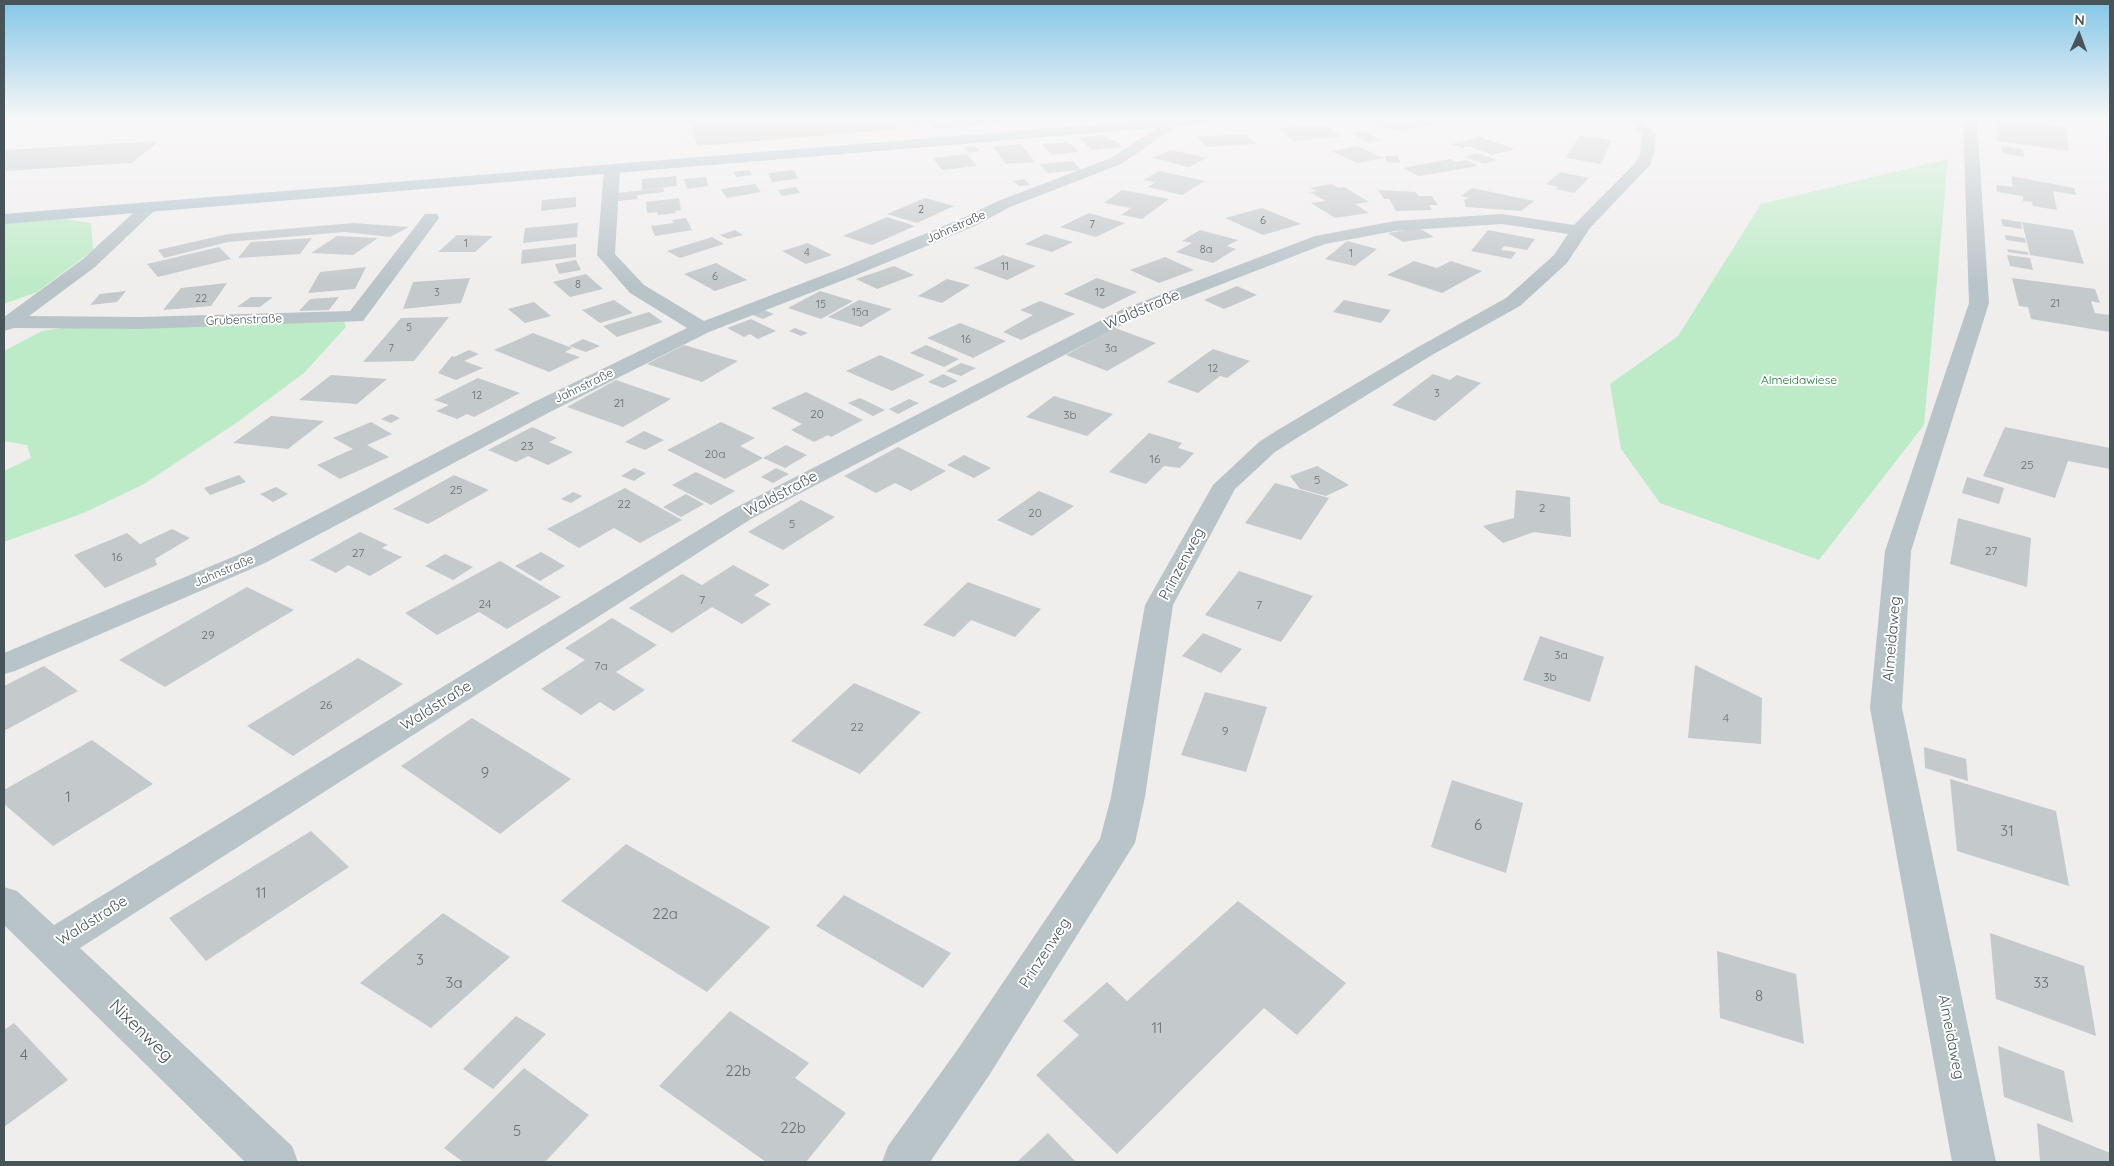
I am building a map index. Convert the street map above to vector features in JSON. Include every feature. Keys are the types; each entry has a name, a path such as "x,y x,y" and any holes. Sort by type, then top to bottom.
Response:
{"main road":[{"path":"4,219 546,174"}],"street":[{"path":"612,174 606,255 637,289 702,328"},
{"name":"Jahnstraße","path":"4,664 256,557 542,407 702,328 848,272 969,222 1004,204 1081,174"},
{"name":"Prinzenweg","path":"904,1162 973,1063 1117,843 1128,797 1160,605 1225,485 1266,447 1425,351 1513,302 1561,259 1578,231 1633,174"},
{"name":"Almeidaweg","path":"1973,174 1979,303 1898,551 1886,708 1974,1162"},
{"path":"6,324 89,263 149,207"},
{"name":"Grubenstraße","path":"6,324 140,323 356,316 431,218"},
{"name":"Waldstraße","path":"52,946 742,514 1130,313 1321,240 1395,226 1502,219 1578,231"},
{"name":"Nixenweg","path":"4,902 276,1162"}],"green space":[{"name":"Almeidawiese","path":"1884,174 1947,174 1924,425 1819,560 1660,503 1621,449 1610,384 1678,336 1761,204"},
{"path":"65,219 91,223 93,250 37,292 4,304 4,223"},
{"path":"344,321 346,327 304,373 242,419 144,484 86,512 4,542 4,471 31,458 27,445 4,441 4,351 42,331 68,327"}],"building":[{"path":"735,174 752,175 736,177"},
{"path":"769,174 796,174 798,179 772,182"},
{"path":"1153,174 1175,174 1205,181 1182,195 1148,187 1156,182 1143,180"},
{"path":"1557,174 1572,174 1589,178 1574,193 1556,189 1559,187 1546,184"},
{"path":"676,176 677,186 642,190 642,179"},
{"path":"2011,176 2074,188 2076,195 2053,191 2057,210 2033,206 2032,202 2023,201 2023,196 1997,192 1996,185 2013,187"},
{"path":"706,177 708,186 687,189 684,179"},
{"path":"1024,179 1030,185 1019,186 1013,181"},
{"path":"755,184 761,192 727,198 721,189"},
{"path":"1332,184 1339,188 1344,187 1369,202 1355,204 1369,213 1335,218 1311,203 1325,201 1310,192 1317,191 1310,188"},
{"path":"796,187 800,193 782,196 778,190"},
{"path":"663,188 664,192 637,195 638,199 618,201 618,193"},
{"path":"1472,188 1534,201 1521,211 1466,207 1464,200 1469,198 1461,196"},
{"path":"1122,190 1169,199 1142,219 1121,215 1131,208 1104,203"},
{"path":"1378,190 1415,192 1419,196 1432,196 1438,205 1429,205 1432,210 1396,211 1389,199 1384,199"},
{"path":"576,197 576,207 541,211 542,200"},
{"path":"679,198 681,210 675,211 676,213 658,215 657,212 647,213 646,202"},
{"path":"925,198 954,206 917,223 887,214"},
{"path":"1262,208 1301,224 1263,235 1225,218"},
{"path":"1089,213 1125,223 1096,237 1060,227"},
{"path":"887,217 915,226 872,245 843,236"},
{"path":"686,218 692,230 655,236 651,226 674,223 672,220"},
{"path":"2001,219 2021,222 2022,229 2003,226"},
{"path":"2022,222 2073,230 2084,264 2030,255"},
{"path":"353,223 409,227 390,237 345,232 228,242 164,258 158,250 228,234"},
{"path":"578,223 577,237 523,243 525,228"},
{"path":"1419,228 1434,237 1403,242 1388,233"},
{"path":"735,230 743,235 728,239 720,235"},
{"path":"1200,230 1238,240 1227,246 1236,249 1213,263 1176,252 1192,243 1182,241"},
{"path":"1488,230 1535,239 1527,250 1504,246 1501,250 1516,252 1511,259 1471,251"},
{"path":"1045,234 1073,242 1052,252 1025,244"},
{"path":"457,235 493,236 475,252 438,252"},
{"path":"2005,235 2025,238 2026,243 2006,240"},
{"path":"337,236 378,238 353,255 311,253"},
{"path":"712,237 724,244 680,258 667,251"},
{"path":"312,238 300,254 238,258 251,242"},
{"path":"1347,241 1377,249 1355,266 1325,259"},
{"path":"808,243 832,255 806,264 782,251"},
{"path":"576,244 576,257 521,264 522,250"},
{"path":"219,247 231,259 158,277 147,264"},
{"path":"2007,249 2028,252 2028,255 2008,252"},
{"path":"1003,255 1036,266 1007,280 974,268"},
{"path":"2007,255 2030,258 2033,270 2010,266"},
{"path":"1165,257 1194,270 1159,283 1130,270"},
{"path":"576,260 581,270 559,274 555,264"},
{"path":"1414,261 1437,268 1451,261 1482,271 1442,293 1387,275"},
{"path":"716,263 747,280 715,291 684,274"},
{"path":"894,266 914,275 877,289 856,279"},
{"path":"366,267 355,289 308,293 320,272"},
{"path":"586,274 603,289 570,297 553,282"},
{"path":"470,278 461,303 403,309 413,282"},
{"path":"1097,278 1137,292 1103,309 1064,294"},
{"path":"2012,278 2095,289 2100,303 2091,301 2095,313 2110,315 2110,332 2031,319 2028,307 2019,306"},
{"path":"947,279 970,285 942,303 918,296"},
{"path":"227,283 211,306 163,310 181,288"},
{"path":"1237,286 1257,295 1224,309 1204,300"},
{"path":"126,291 117,302 90,305 100,294"},
{"path":"820,291 853,301 821,319 788,308"},
{"path":"251,297 273,297 260,307 237,307"},
{"path":"339,297 329,310 299,311 310,299"},
{"path":"614,300 633,313 600,323 582,310"},
{"path":"859,300 892,309 861,327 828,317"},
{"path":"1344,300 1391,310 1381,323 1333,312"},
{"path":"1040,301 1075,314 1021,340 1003,332 1033,315 1020,310"},
{"path":"534,302 551,316 525,323 508,309"},
{"path":"759,308 774,314 763,319 748,313"},
{"path":"649,312 663,322 617,337 603,326"},
{"path":"449,317 414,361 363,362 401,318"},
{"path":"751,319 776,331 758,339 750,334 744,337 727,328"},
{"path":"960,323 1006,341 973,358 927,338"},
{"path":"795,328 808,333 801,336 789,331"},
{"path":"1115,328 1156,343 1107,371 1066,355"},
{"path":"533,333 572,348 565,352 580,357 549,372 494,350"},
{"path":"583,339 600,346 586,352 569,346"},
{"path":"684,345 738,361 702,382 647,364"},
{"path":"926,345 959,359 944,367 910,353"},
{"path":"1213,349 1250,361 1227,378 1220,376 1198,393 1167,382"},
{"path":"469,350 479,354 464,361 483,368 456,380 438,373 452,356 454,357"},
{"path":"880,355 925,375 892,391 846,371"},
{"path":"961,363 976,368 961,376 946,371"},
{"path":"943,374 958,381 943,388 928,382"},
{"path":"1433,374 1450,380 1457,375 1481,383 1435,421 1392,405"},
{"path":"331,375 387,379 357,404 299,400"},
{"path":"478,378 520,393 474,417 467,414 457,419 436,411 449,405 434,400"},
{"path":"616,380 671,399 623,427 567,407"},
{"path":"806,392 863,420 831,437 828,435 814,442 791,430 802,424 771,408"},
{"path":"1054,396 1113,414 1087,436 1026,417"},
{"path":"860,398 885,410 873,416 848,403"},
{"path":"909,399 919,403 898,414 889,409"},
{"path":"391,414 400,418 391,423 381,419"},
{"path":"271,416 324,421 288,449 233,443"},
{"path":"371,422 392,434 367,445 389,457 340,479 317,465 353,449 333,438"},
{"path":"721,422 755,438 740,446 763,458 725,479 667,450"},
{"path":"532,427 557,438 549,442 573,452 548,465 528,456 516,462 488,450"},
{"path":"2005,427 2110,448 2110,469 2068,461 2055,498 1983,476"},
{"path":"644,431 664,440 645,450 625,442"},
{"path":"1149,433 1182,443 1178,448 1194,453 1180,468 1164,466 1146,484 1109,472"},
{"path":"786,445 807,455 785,468 763,458"},
{"path":"898,447 946,471 911,491 895,483 876,493 844,476"},
{"path":"964,455 991,468 974,478 947,465"},
{"path":"1317,466 1349,485 1326,496 1300,489 1290,476"},
{"path":"634,468 646,473 634,481 621,476"},
{"path":"776,468 789,474 773,483 761,477"},
{"path":"696,472 735,491 711,505 672,485"},
{"path":"239,475 246,482 210,495 204,488"},
{"path":"454,475 489,490 428,524 393,509"},
{"path":"1967,477 2004,488 1999,504 1962,493"},
{"path":"1275,483 1329,498 1301,540 1245,523"},
{"path":"276,487 288,494 273,502 260,494"},
{"path":"625,488 682,520 640,543 614,528 579,548 547,529"},
{"path":"1516,490 1570,497 1571,537 1534,532 1503,543 1483,526 1514,518"},
{"path":"1039,491 1074,506 1032,536 997,520"},
{"path":"573,492 582,496 571,503 561,499"},
{"path":"686,494 704,504 681,517 663,507"},
{"path":"801,500 835,517 783,550 748,532"},
{"path":"1958,518 2031,538 2027,587 1950,564"},
{"path":"172,529 190,538 155,559 157,565 105,588 74,555 127,533 140,544"},
{"path":"360,532 388,545 382,548 402,557 370,576 348,565 336,573 310,560"},
{"path":"541,552 565,566 540,581 515,566"},
{"path":"445,554 473,567 453,580 425,566"},
{"path":"500,561 561,597 507,629 479,612 437,635 405,613"},
{"path":"733,565 770,585 754,595 771,604 742,624 712,607 672,633 629,608 682,574 702,585"},
{"path":"1239,571 1313,596 1281,642 1205,615"},
{"path":"968,582 1041,609 1015,637 971,620 954,637 923,625"},
{"path":"247,587 294,610 165,687 119,660"},
{"path":"612,618 657,645 616,672 645,690 614,711 600,702 581,715 541,689 585,660 565,648"},
{"path":"1203,633 1242,649 1221,673 1182,656"},
{"path":"1540,636 1604,657 1590,702 1523,680"},
{"path":"358,658 403,684 293,756 247,726"},
{"path":"1695,665 1762,698 1761,744 1688,738"},
{"path":"44,666 78,691 4,731 4,686"},
{"path":"854,683 921,712 860,774 791,741"},
{"path":"1205,692 1267,707 1246,772 1181,755"},
{"path":"472,718 571,779 500,834 401,766"},
{"path":"92,740 153,784 53,846 4,804 4,790"},
{"path":"1924,747 1966,759 1968,781 1925,768"},
{"path":"1950,779 2056,811 2069,886 1957,851"},
{"path":"1452,780 1523,803 1506,873 1431,847"},
{"path":"311,831 349,867 206,961 169,918"},
{"path":"626,844 770,927 707,992 561,901"},
{"path":"844,895 951,953 923,988 816,926"},
{"path":"1238,901 1346,983 1297,1035 1264,1008 1117,1154 1036,1075 1079,1035 1063,1021 1107,982 1127,1001"},
{"path":"443,913 510,957 431,1028 360,983"},
{"path":"1990,933 2084,966 2096,1036 1996,999"},
{"path":"1717,951 1796,974 1804,1044 1720,1018"},
{"path":"730,1011 809,1063 795,1078 846,1113 806,1162 766,1162 659,1086"},
{"path":"516,1016 546,1034 493,1089 463,1069"},
{"path":"14,1023 68,1080 4,1127 4,1030"},
{"path":"1998,1046 2064,1071 2073,1123 2004,1097"},
{"path":"524,1068 589,1115 545,1162 463,1162 444,1148"},
{"path":"2037,1123 2110,1153 2110,1162 2040,1162"},
{"path":"1048,1133 1076,1162 1017,1162"}]}
